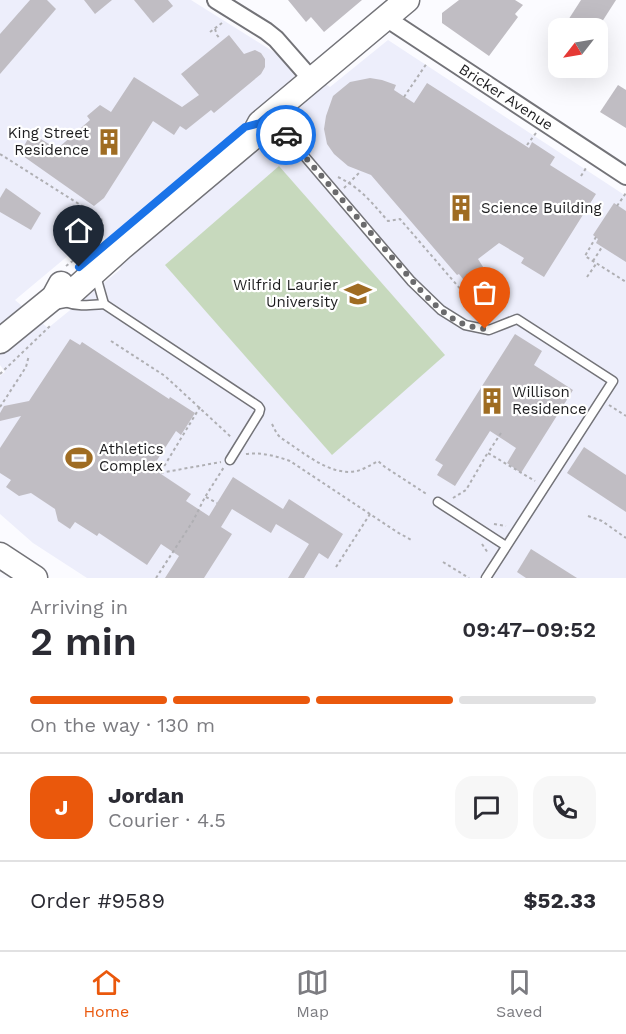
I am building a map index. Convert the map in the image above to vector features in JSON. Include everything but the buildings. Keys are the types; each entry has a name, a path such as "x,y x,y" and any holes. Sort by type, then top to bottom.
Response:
{"main road":[{"path":"54,297 70,294 252,138 265,119 407,0"},
{"path":"0,341 54,297 62,281 120,231 245,127 265,119"}],"street":[{"path":"216,0 276,39 312,80"},
{"name":"Bricker Avenue","path":"386,18 626,176"}],"lane":[{"path":"265,119 338,195 411,281 441,310 465,326 489,330 517,319 613,381 486,578"},
{"path":"95,272 104,304"},
{"path":"54,297 72,305 104,304 258,406 259,413 230,460"},
{"path":"441,503 506,546"}],"path":[{"path":"210,32 225,20"},
{"path":"215,28 220,39"},
{"path":"404,97 436,51"},
{"path":"297,120 311,149"},
{"path":"527,145 536,133"},
{"path":"0,154 101,218 104,226"},
{"path":"581,176 587,166"},
{"path":"338,195 362,171"},
{"path":"331,174 360,189 388,221 400,219 462,291 470,291 484,306 507,323"},
{"path":"617,206 626,193"},
{"path":"596,237 585,256 626,282"},
{"path":"587,277 602,247"},
{"path":"111,341 165,376 239,445"},
{"path":"0,406 26,367 29,355"},
{"path":"602,400 626,416"},
{"path":"200,407 160,473 230,460 249,453 277,456 290,461 413,541"},
{"path":"272,424 281,438 334,470 349,472 378,461 441,503 466,490 501,433"},
{"path":"488,453 544,488"},
{"path":"156,578 230,460"},
{"path":"206,497 217,502"},
{"path":"336,567 370,514"},
{"path":"588,516 602,521 626,538"},
{"path":"442,562 469,578"}],"shaded area":[{"name":"Wilfrid Laurier University","path":"0,0 191,0 330,87 388,40 626,196 626,578 87,578 33,543 0,514 0,376 5,372 0,365","holes":["100,229 121,269 48,328 15,300"]}],"green space":[{"path":"279,166 445,355 332,455 165,265"}],"way so far":[{"path":"286,135 422,292 441,310 465,326 485,329"}],"place":[{"name":"King Street Residence","path":"109,142"},
{"name":"Science Building","path":"461,208"},
{"name":"Wilfrid Laurier University","path":"358,294"},
{"name":"Willison Residence","path":"492,401"},
{"name":"Athletics Complex","path":"79,458"}],"route":[{"path":"79,267 245,127 260,123 269,115 286,135"}]}
